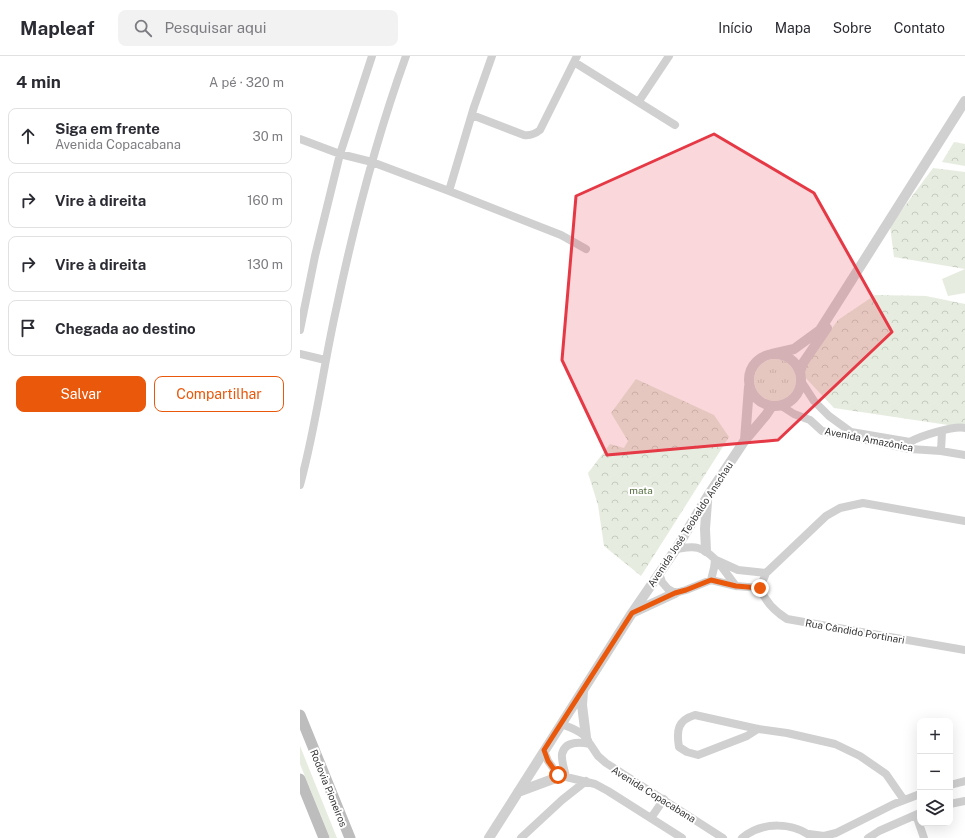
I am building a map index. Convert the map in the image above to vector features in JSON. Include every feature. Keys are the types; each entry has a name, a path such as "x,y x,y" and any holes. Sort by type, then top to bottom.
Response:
{"main road":[{"name":"Rodovia Pioneiros","path":"300,716 350,838"},
{"path":"300,778 324,838"}],"street":[{"path":"300,330 315,256 340,154 372,56"},
{"path":"300,485 315,421 325,360 347,259 372,162 406,56"},
{"path":"449,191 492,56"},
{"path":"639,101 669,56"},
{"path":"472,115 524,135 531,135 538,132 576,59 675,125"},
{"path":"965,101 820,330 794,349 763,356 751,369 749,385 757,399 764,403 776,406 788,403 794,397 799,390 803,363 815,347 937,151 965,111"},
{"path":"300,139 340,154 372,162 449,191 561,235 586,250"},
{"path":"300,354 325,360"},
{"path":"772,354 781,354 789,358 796,364 800,376"},
{"name":"Avenida Amazônica","path":"800,376 814,401 829,416 850,432 941,451 965,454"},
{"name":"Avenida José Teobaldo Anschau","path":"489,838 583,689 632,613 676,549 709,494 745,440 749,385"},
{"path":"745,440 776,406"},
{"name":"Avenida Amazônica","path":"776,406 810,420 822,431 910,445"},
{"name":"Avenida Amazônica","path":"910,445 916,438 952,428 965,428"},
{"path":"941,451 942,431"},
{"path":"706,551 705,513 709,494"},
{"path":"632,613 675,593 711,580 736,586 760,588 766,573 826,516 840,508 863,503 965,521"},
{"path":"676,549 698,548 706,551 736,586"},
{"path":"715,560 738,570 766,573"},
{"path":"711,580 715,560"},
{"path":"659,573 662,582 668,589 675,593"},
{"name":"Rua Cândido Portinari","path":"760,588 764,597 771,606 787,619 965,650"},
{"path":"562,776 562,755 566,748 573,743 588,741 582,705 583,689"},
{"path":"758,729 747,736 698,755 687,752 679,747 677,738 679,726 686,718 695,715 835,744 860,756 886,774 904,800"},
{"name":"Avenida Copacabana","path":"561,724 571,727 588,741 598,756 606,763 724,838"},
{"path":"544,750 548,761 562,776"},
{"path":"518,792 562,776 586,781 608,791 651,818 670,835 682,838"},
{"path":"522,838 562,800 586,781"},
{"path":"953,784 965,781"},
{"path":"735,838 744,836 761,828 778,825 794,827 812,836 824,836 836,833 917,795"},
{"path":"651,818 664,799"},
{"path":"953,803 965,801"},
{"path":"868,838 879,831 917,814"},
{"path":"921,826 924,838"}],"highlighted area":[{"path":"714,134 814,193 892,332 778,440 607,455 562,360 576,196"}],"green space":[{"path":"954,142 965,144 965,166 942,162"},
{"path":"933,168 965,172 965,269 894,257 890,226"},
{"path":"965,269 965,293 948,296 942,279"},
{"path":"875,295 926,296 965,304 965,431 955,426 834,408 800,372 838,320"},
{"path":"771,359 779,359 787,362 793,368 796,380 793,392 787,398 779,401 771,401 763,398 757,392 754,384 754,376 757,368 763,362"},
{"name":"mata","path":"636,379 714,415 729,437 641,576 604,546 598,505 588,473 610,444 624,448 628,441 611,413"},
{"path":"300,746 337,838 330,838 300,764"}],"route":[{"path":"558,775 548,761 544,750 632,613 675,593 711,580 736,586 760,588"}]}
